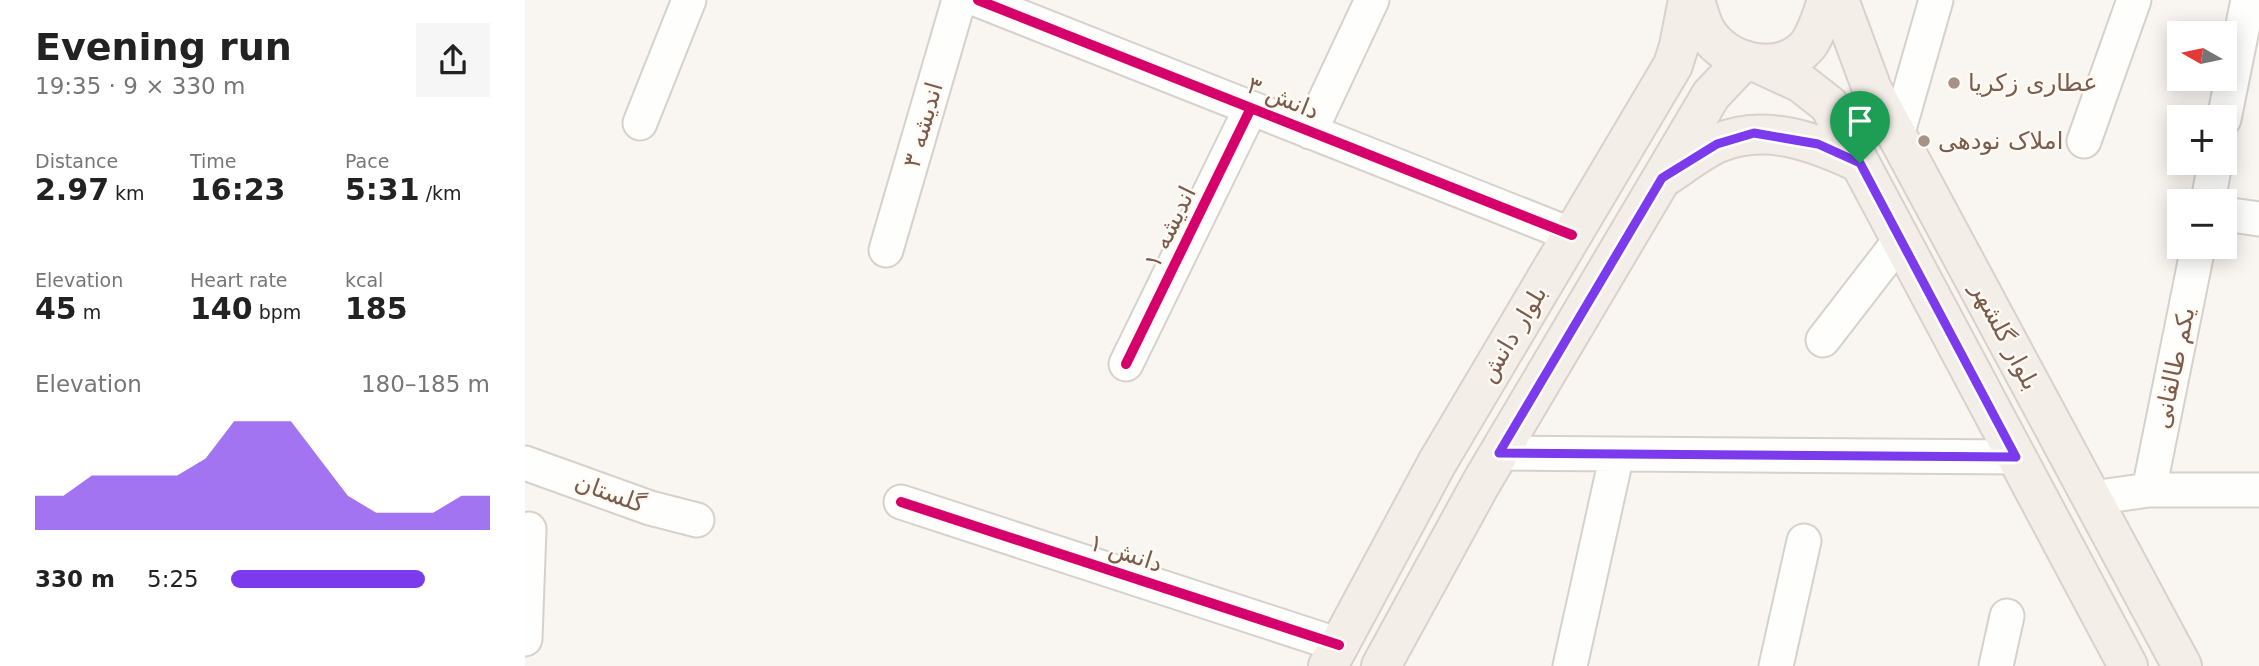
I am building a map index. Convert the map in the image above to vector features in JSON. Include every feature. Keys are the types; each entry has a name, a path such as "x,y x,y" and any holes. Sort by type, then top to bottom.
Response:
{"main road":[{"name":"بلوار دانش","path":"1333,656 1437,463 1672,65 1679,46 1688,0"},
{"name":"بلوار گلشهر","path":"1695,0 1706,31 1722,48 1801,83 1829,105 2128,666"},
{"path":"1753,63 1791,59 1808,44 1827,0"},
{"name":"بلوار گلشهر","path":"1839,0 1872,89 2182,666"},
{"name":"بلوار دانش","path":"1381,666 1499,453 1711,95 1753,63"},
{"path":"1662,178 1717,144 1754,133 1818,144 1860,163"}],"street":[{"path":"640,122 689,0"},
{"name":"اندیشه ۳","path":"886,250 959,0"},
{"name":"دانش ۳","path":"978,0 1572,235"},
{"path":"1310,132 1372,0"},
{"path":"1897,136 1936,0"},
{"path":"2084,141 2134,0"},
{"path":"2231,105 2246,76 2247,0"},
{"name":"اندیشه ۱","path":"1126,364 1251,108"},
{"path":"2237,216 2259,219"},
{"path":"1823,340 1901,239"},
{"name":"یکم طالقانی","path":"2149,490 2196,259"},
{"path":"1499,453 2016,457"},
{"path":"1570,666 1617,454"},
{"name":"گلستان","path":"525,463 650,508 697,520"},
{"path":"2092,498 2149,490 2259,490"},
{"name":"دانش ۱","path":"901,502 1333,656"},
{"path":"525,639 529,529"},
{"path":"1776,666 1804,541"},
{"path":"1996,666 2007,616"}],"cycle path":[{"path":"978,0 1572,235"},
{"path":"1126,364 1251,108"},
{"path":"1499,453 2016,457"},
{"path":"901,502 1339,645"}],"place":[{"name":"عطاری زکریا","path":"1954,83"},
{"name":"املاک نودهی","path":"1924,141"}],"route":[{"path":"1754,133 1818,144 1860,163 2016,457 1499,453 1662,178 1717,144 1754,133"}]}
